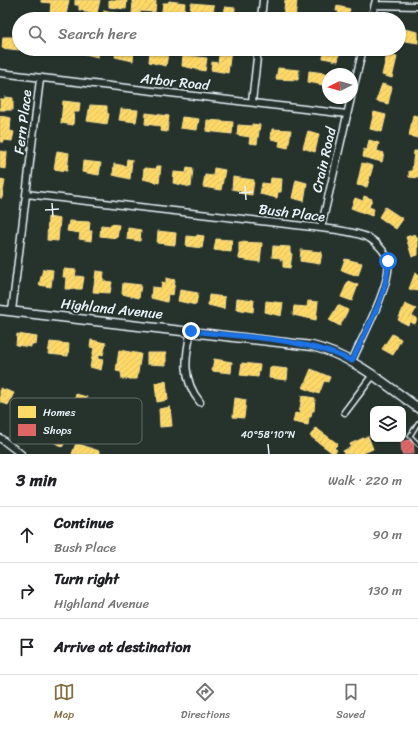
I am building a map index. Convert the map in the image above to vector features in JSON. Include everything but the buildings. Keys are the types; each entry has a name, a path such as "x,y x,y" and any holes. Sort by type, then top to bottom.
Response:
{"street":[{"path":"262,12 263,0"},
{"path":"373,12 376,2 418,6"},
{"path":"252,102 257,56"},
{"path":"358,71 362,56"},
{"name":"Arbor Road","path":"0,73 40,79 347,114"},
{"name":"Fern Place","path":"12,311 40,79"},
{"name":"Crain Road","path":"321,228 350,104"},
{"name":"Bush Place","path":"26,194 321,228 361,235 370,239 378,245 388,261 388,273 383,290 352,361"},
{"name":"Highland Avenue","path":"0,310 312,346 336,353 352,361 418,408"},
{"path":"191,331 186,355 187,375 192,392 200,402"},
{"path":"345,412 373,376"},
{"path":"0,438 21,454"}],"lane":[{"path":"418,423 410,436 418,444"}],"route":[{"path":"191,331 303,344 336,353 352,361 383,290 388,273 388,261"}]}
